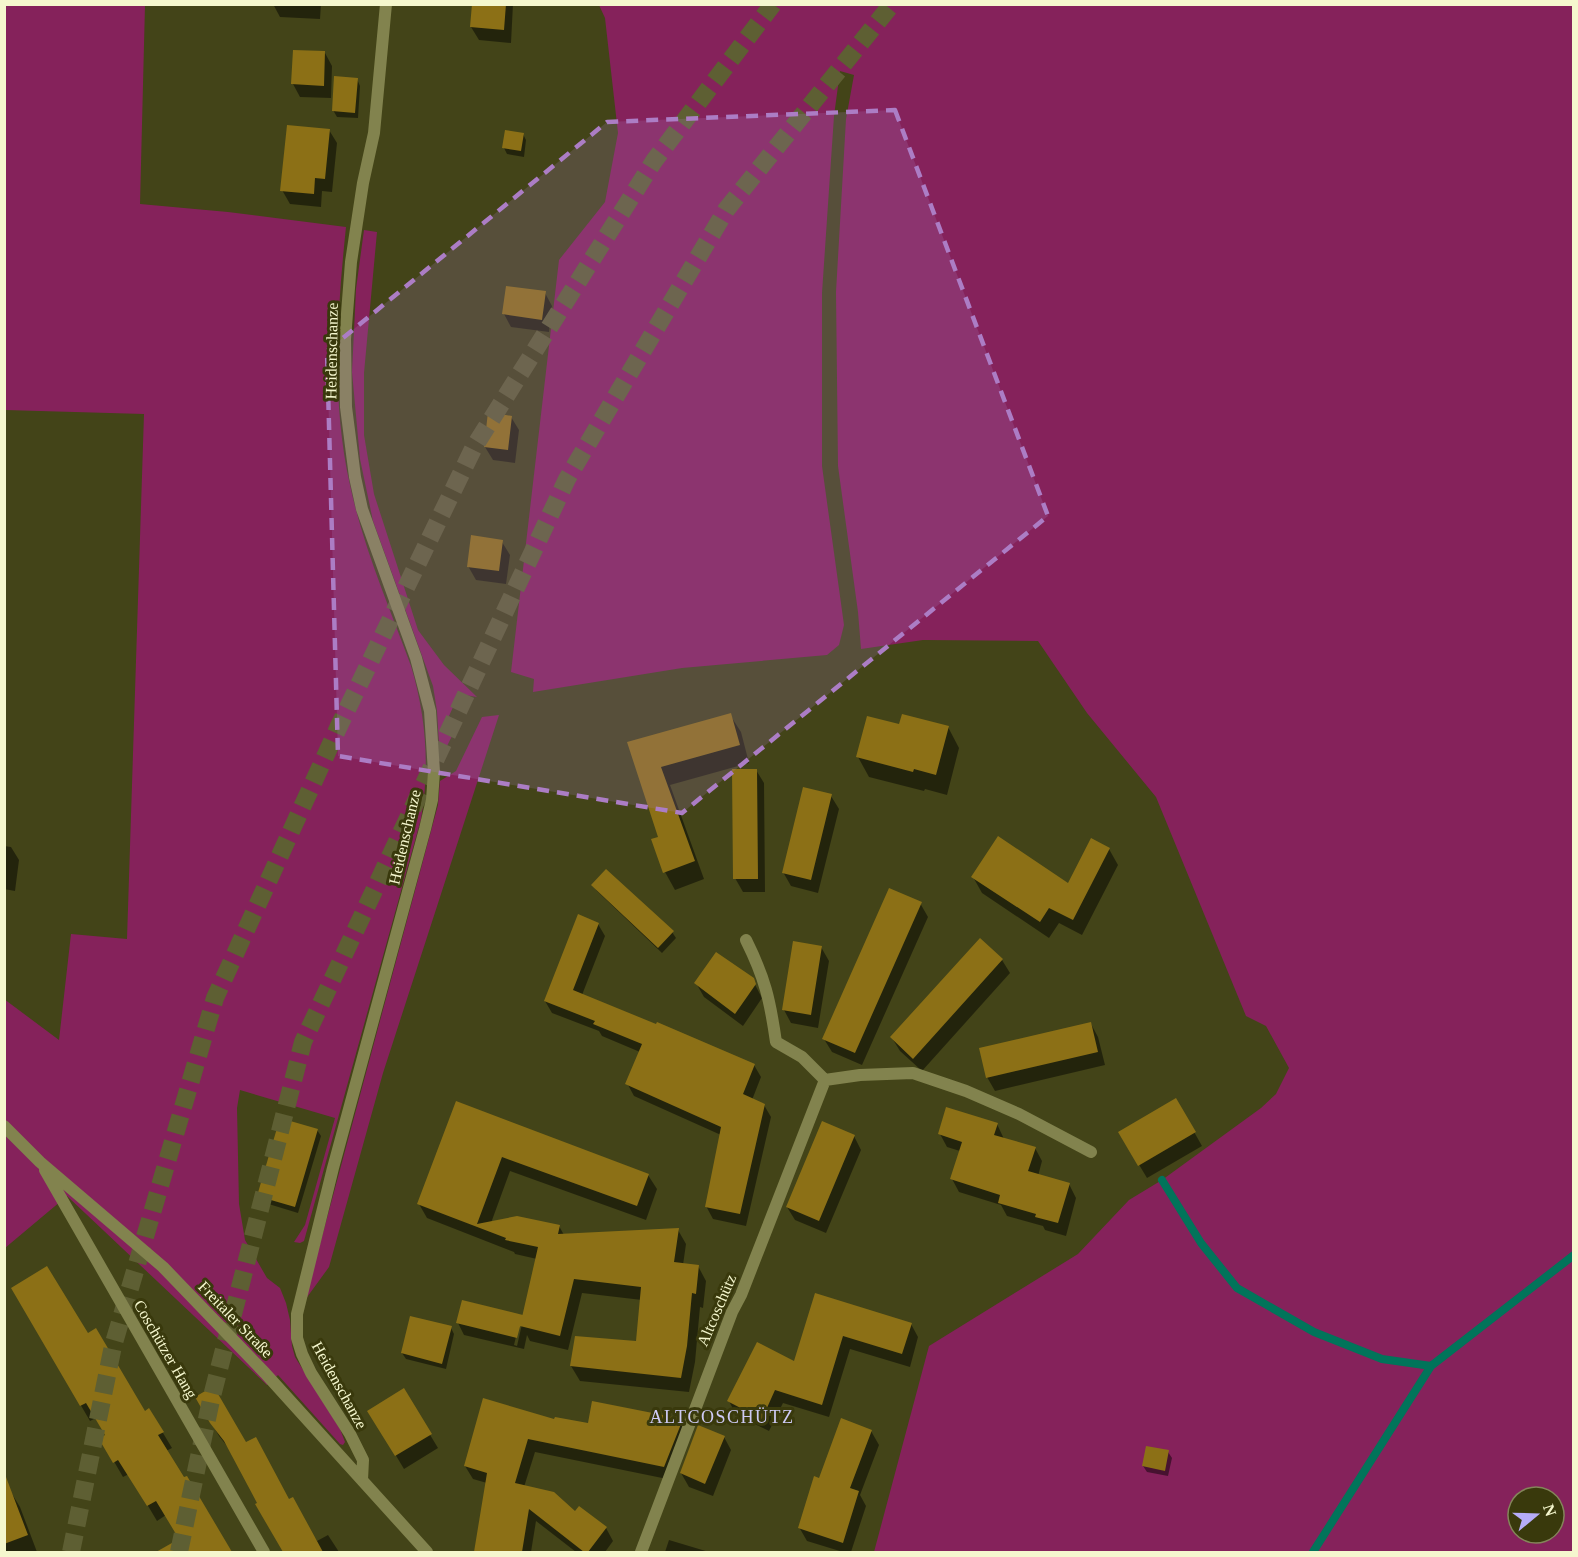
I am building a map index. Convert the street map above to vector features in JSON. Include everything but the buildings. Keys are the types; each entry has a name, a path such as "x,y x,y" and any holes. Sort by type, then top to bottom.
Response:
{"street":[{"name":"Heidenschanze","path":"362,1480 363,1460 302,1354 297,1338 297,1314 342,1133 425,829 432,800 434,772 432,727 424,684 362,509 355,477 346,407 345,339 351,262 363,183 374,133 386,4"},
{"path":"746,940 761,971 771,1004 776,1042 802,1057 825,1080 860,1074 913,1073 966,1091 1019,1114 1092,1152"},
{"name":"Altcoschütz","path":"641,1552 732,1312 741,1295 825,1080"},
{"name":"Freitaler Straße","path":"4,1126 40,1162 163,1267 265,1373 427,1552"},
{"name":"Coschützer Hang","path":"40,1162 264,1552"}],"highlighted area":[{"path":"895,110 1048,516 682,813 338,756 327,351 607,122"}],"shaded area":[{"path":"5,5 145,5 140,204 228,212 346,227 337,356 344,453 362,531 411,666 423,723 426,761 421,819 304,1241 300,1243 294,1242 305,1225 335,1118 240,1090 237,1108 239,1204 245,1240 267,1278 280,1288 290,1320 295,1357 340,1429 345,1442 343,1445 278,1375 267,1385 67,1196 5,1248 4,999 59,1040 71,934 127,939 144,414 5,410"},
{"path":"599,5 1573,5 1573,1552 874,1552 929,1346 1078,1254 1129,1200 1162,1180 1261,1108 1276,1094 1289,1068 1266,1026 1246,1016 1156,797 1087,713 1038,641 923,640 861,649 838,466 836,292 846,119 854,75 840,71 834,116 822,293 822,466 844,625 839,645 827,655 682,668 533,692 534,679 511,672 559,260 605,202 618,133 605,18"},
{"path":"364,230 377,232 364,373 364,435 374,494 418,630 444,665 477,697 459,694 449,716 456,728 443,750 439,744 433,686 373,521 360,459 352,372 356,289"},
{"path":"499,715 383,1073 329,1267 305,1300 438,805 440,781 456,771 482,717"}],"waterway":[{"path":"1162,1180 1201,1243 1237,1288 1314,1332 1382,1359 1431,1366"},
{"path":"1313,1552 1431,1366 1574,1255"}],"tunnel":[{"path":"71,1552 113,1346 215,998 339,726 474,447 654,161 773,4"},
{"path":"179,1552 211,1400 303,1042 567,479 726,210 892,4"}],"district":[{"name":"ALTCOSCHÜTZ","path":"722,1417"}]}
